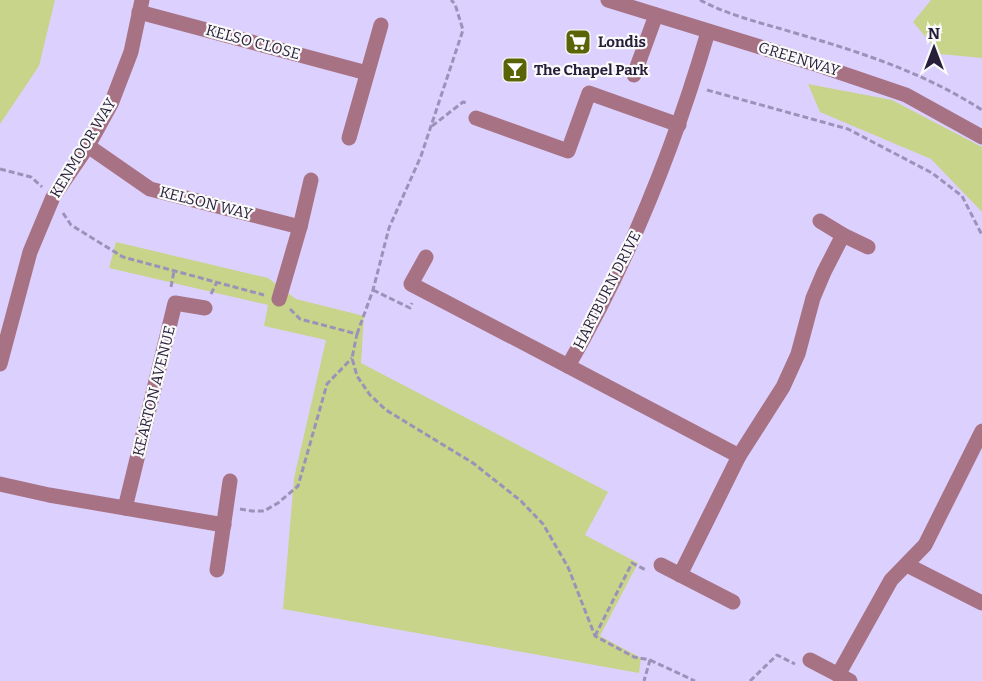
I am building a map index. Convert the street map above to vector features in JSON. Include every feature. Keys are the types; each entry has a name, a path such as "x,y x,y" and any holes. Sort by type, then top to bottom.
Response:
{"street":[{"name":"GREENWAY","path":"608,0 812,63 906,95 982,137"},
{"name":"KELSO CLOSE","path":"140,6 367,73"},
{"name":"KENMOOR WAY","path":"0,364 30,252 53,197 88,146 111,104 131,52 140,6"},
{"path":"634,75 656,15"},
{"path":"349,138 381,25"},
{"name":"HARTBURN DRIVE","path":"708,32 679,124 639,227 597,316 568,366 738,456"},
{"path":"476,118 568,151 589,93 679,124"},
{"name":"KELSON WAY","path":"88,146 150,189 300,227"},
{"path":"279,299 311,180"},
{"path":"820,221 843,236 868,247"},
{"path":"680,575 738,456 783,387 798,354 813,298 843,236"},
{"path":"426,257 411,284 568,366"},
{"name":"KEARTON AVENUE","path":"125,508 175,303 205,308"},
{"path":"804,663 844,678 891,580 926,545 982,430"},
{"path":"217,570 230,481"},
{"path":"0,484 49,495 224,525"},
{"path":"662,565 733,602"},
{"path":"907,565 982,603"}],"path":[{"path":"451,0 463,30 421,156 389,228 373,290 357,334 352,358 357,376 370,395 386,410 473,463 520,501 543,524 568,567 595,636 634,657 650,660 695,681"},
{"path":"700,0 723,12 796,33 927,78 982,110"},
{"path":"692,85 848,129 932,173 962,196 982,234"},
{"path":"430,128 463,102 476,106 476,118"},
{"path":"0,169 31,177 53,197 71,225 123,257 279,299 300,319 357,334"},
{"path":"373,290 410,308 420,289"},
{"path":"227,506 264,511 278,503 297,486 327,384 352,358"},
{"path":"595,636 632,563 657,575 662,565"},
{"path":"750,681 777,655 804,663"},
{"path":"644,681 650,660"}],"green space":[{"path":"0,0 55,0 39,66 0,124"},
{"path":"931,0 982,0 982,58 940,54 913,22"},
{"path":"808,84 892,100 982,147 982,212 931,159 820,112"},
{"path":"116,242 268,278 296,299 364,316 361,363 608,492 585,535 638,563 600,636 641,658 639,673 283,609 294,478 326,340 264,326 268,305 109,268"}],"place":[{"name":"Londis","path":"578,42"},
{"name":"The Chapel Park","path":"515,70"}]}
